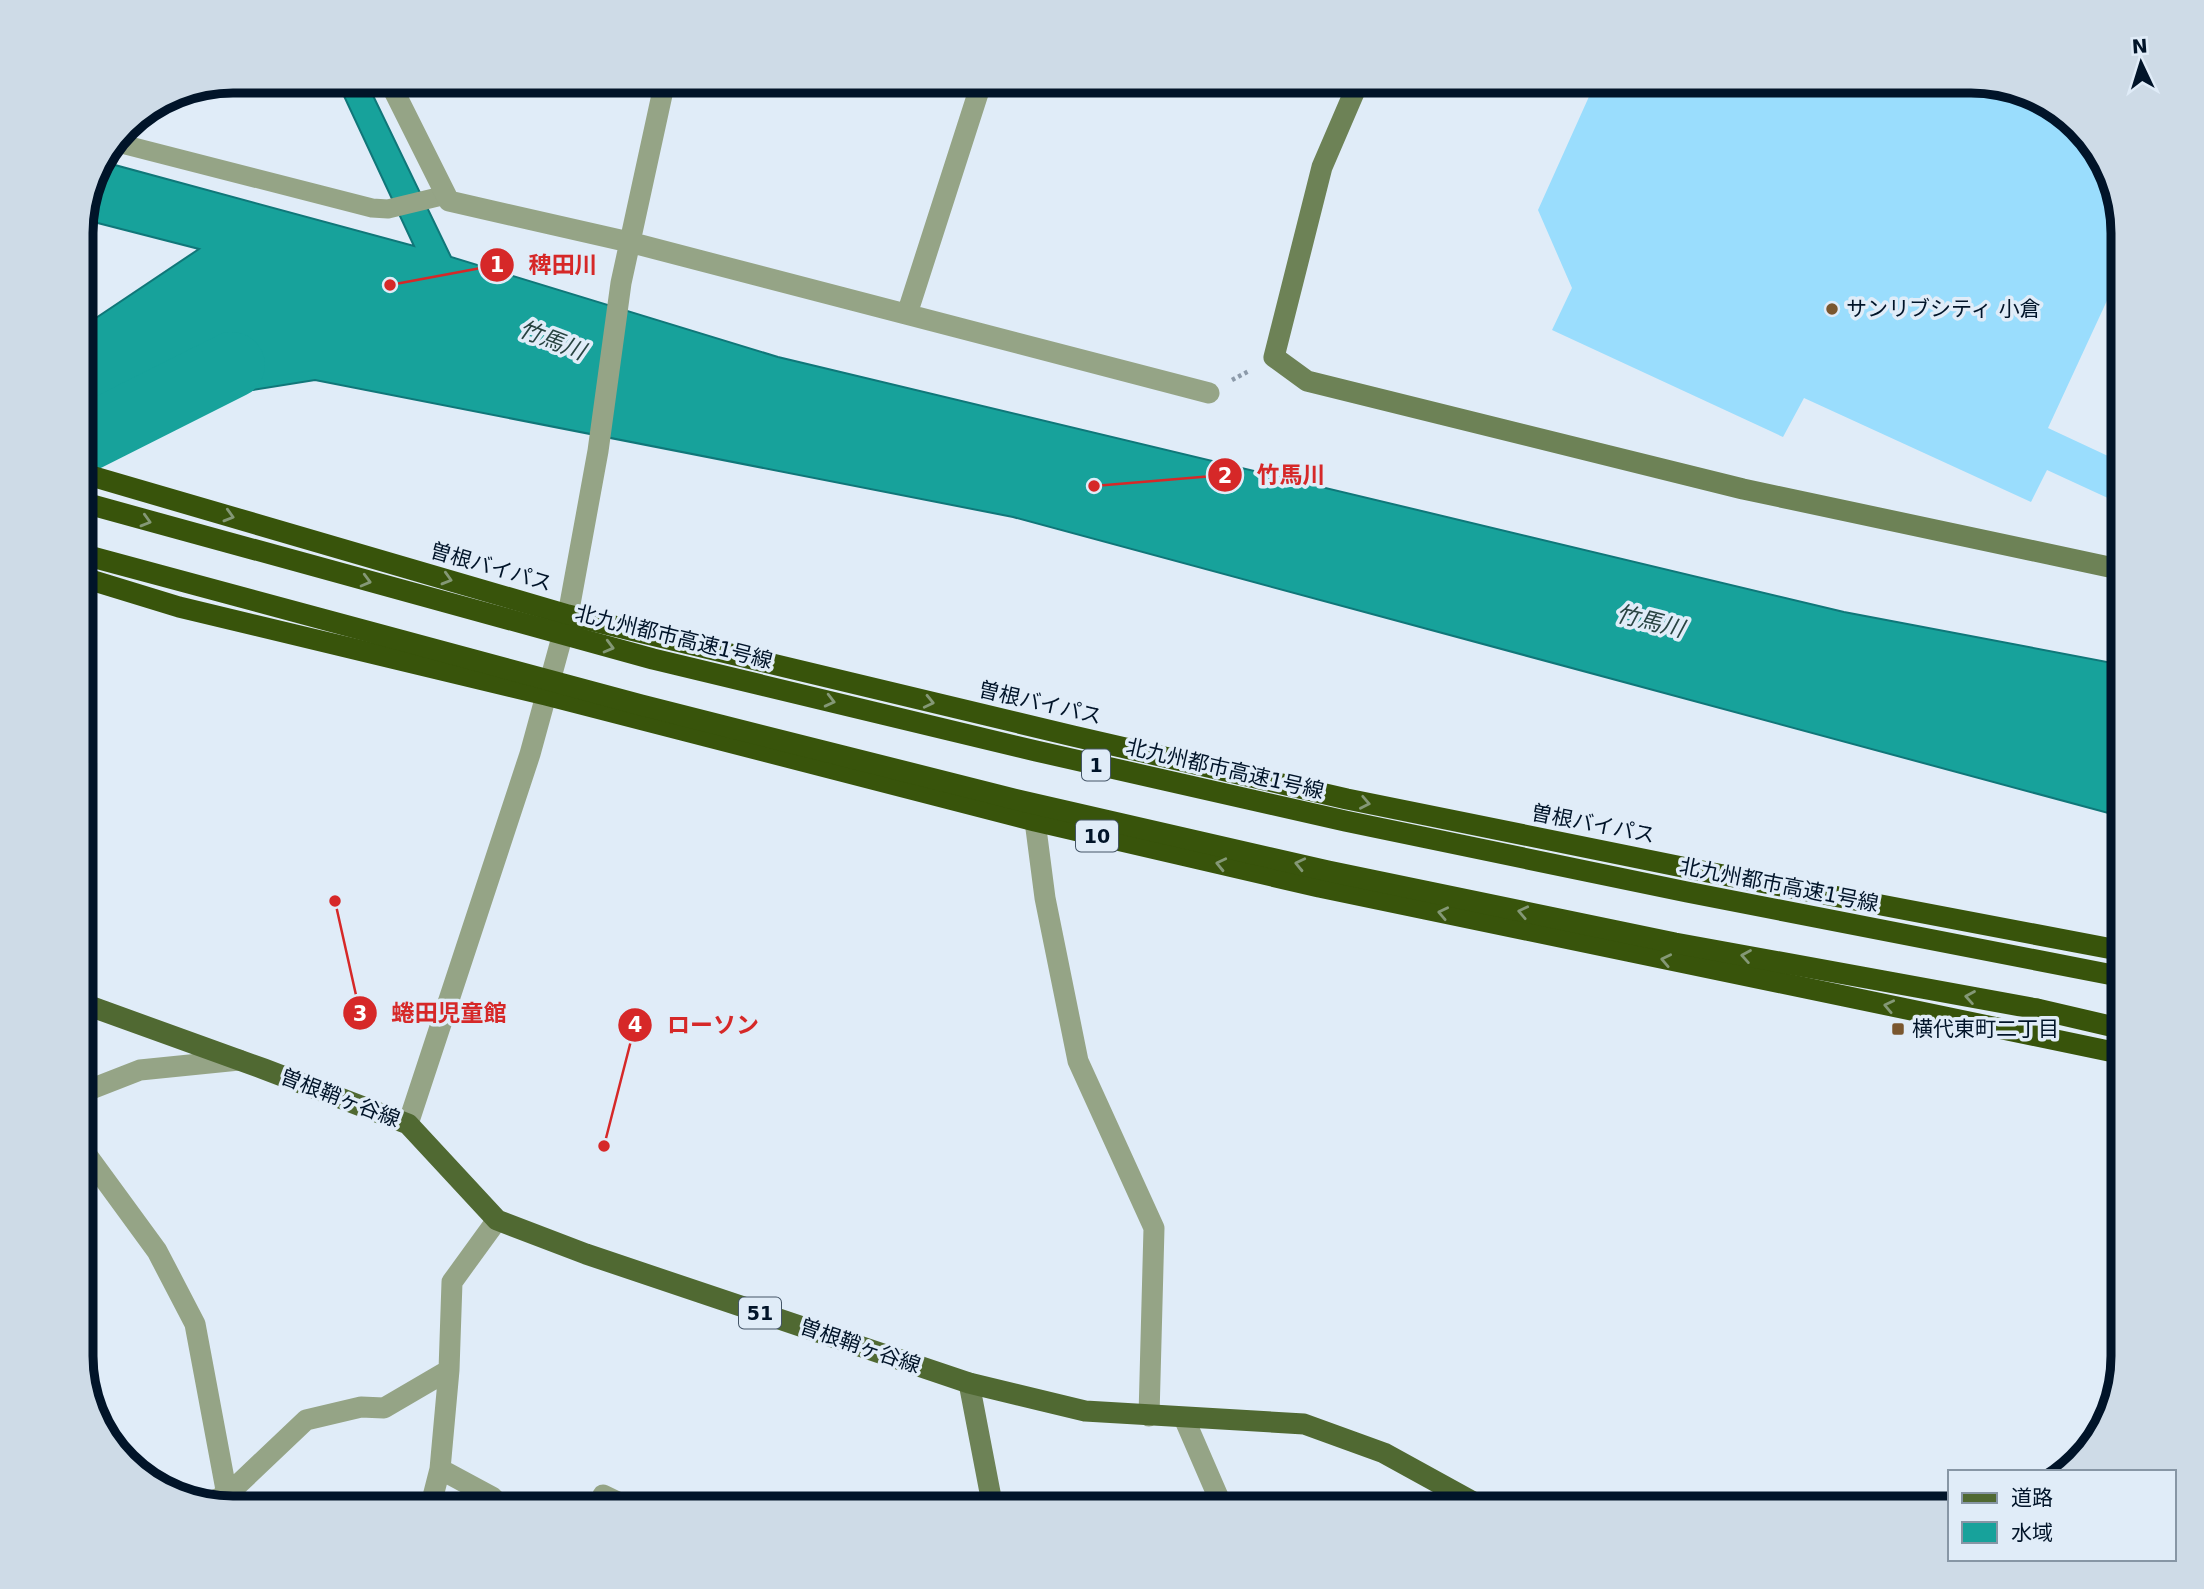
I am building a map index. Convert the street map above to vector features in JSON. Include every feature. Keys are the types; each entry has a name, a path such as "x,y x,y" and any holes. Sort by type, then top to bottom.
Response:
{"highway":[{"name":"曽根バイパス","path":"93,476 568,615 1073,736 1347,799 2111,949"},
{"name":"北九州都市高速1号線","path":"93,505 653,659 1036,751 1358,824 1687,892 2111,975"},
{"path":"93,557 641,705 1035,804 1328,871 1675,943 2111,1024"},
{"name":"10","path":"93,581 179,607 546,695 1035,821 1319,887 2111,1052"}],"main road":[{"name":"曽根鞘ヶ谷線","path":"93,1009 408,1124 497,1220 599,1259 969,1383 1085,1411 1304,1423 1384,1453 1462,1496"}],"street":[{"path":"395,93 449,201 629,242 1209,393"},
{"path":"408,1124 530,754 568,615 598,451 621,283 663,93"},
{"path":"907,314 978,93"},
{"path":"1353,93 1322,167 1274,357 1307,381 1743,489 2111,567"},
{"path":"1035,821 1045,898 1079,1061 1154,1227 1149,1416"},
{"path":"93,1088 140,1070 239,1060"},
{"path":"93,1163 157,1251 195,1324 220,1496"},
{"path":"433,1496 440,1469 449,1370 452,1282 497,1220"},
{"path":"222,1496 306,1420 361,1407 384,1408 449,1370"},
{"path":"969,1383 991,1496"},
{"path":"1184,1418 1218,1496"},
{"path":"440,1469 490,1496"}],"lane":[{"path":"125,145 372,208 388,209 446,195"}],"path":[{"path":"1209,393 1274,357"}],"water":[{"path":"343,93 372,93 451,257 778,357 1844,612 2111,663 2111,814 1013,517 315,380 139,408 93,440 93,320 199,249 93,222 103,179 111,164 414,246"}],"pier":[{"path":"93,411 126,421 93,443"}],"building":[{"name":"サンリブシティ 小倉","path":"1591,93 1971,93 1998,95 2033,107 2049,116 2070,134 2088,155 2104,188 2109,206 2111,292 2048,428 2111,457 2111,499 2047,470 2031,502 1804,398 1783,437 1552,330 1572,288 1538,210"}],"waterway":[{"path":"93,435 232,365"}],"place":[{"name":"稗田川","path":"390,285"},
{"name":"サンリブシティ 小倉","path":"1832,309"},
{"name":"竹馬川","path":"1094,486"},
{"name":"蜷田児童館","path":"335,901"},
{"name":"横代東町二丁目","path":"1898,1029"},
{"name":"ローソン","path":"604,1146"}]}
